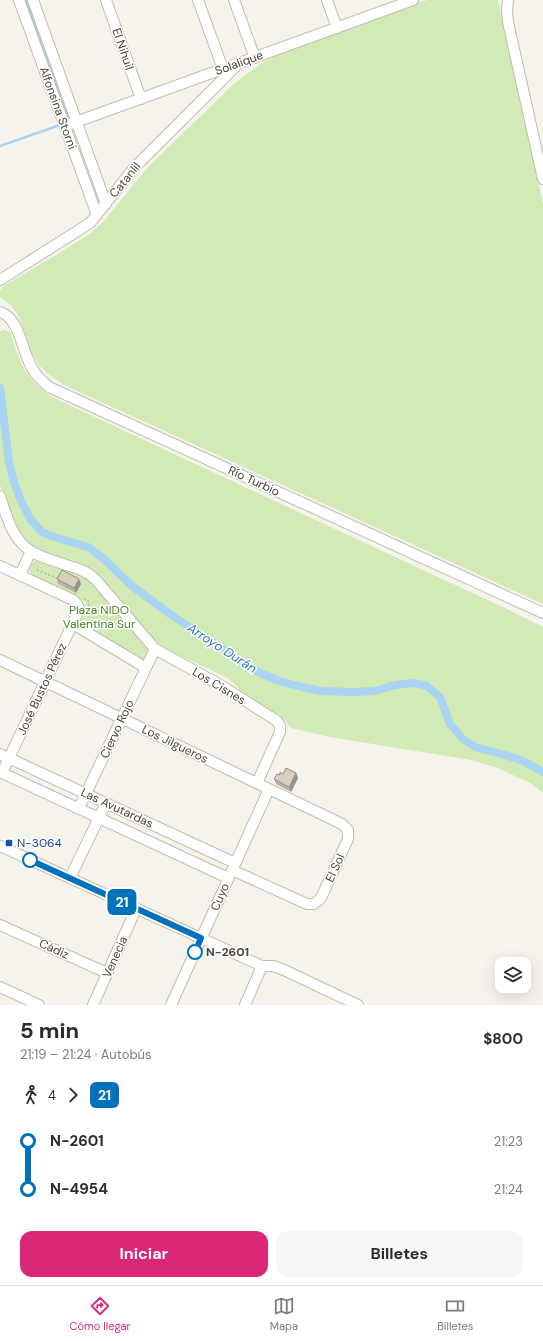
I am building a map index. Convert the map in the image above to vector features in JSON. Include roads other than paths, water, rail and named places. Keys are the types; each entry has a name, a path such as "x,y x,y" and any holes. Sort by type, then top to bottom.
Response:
{"street":[{"name":"Alfonsina Storni","path":"19,0 97,215"},
{"name":"Alfonsina Storni","path":"33,0 106,204"},
{"name":"El Nihuil","path":"106,0 140,99"},
{"path":"198,0 223,69"},
{"path":"234,0 255,58"},
{"path":"327,0 337,28"},
{"name":"Solalique","path":"65,126 413,0"},
{"path":"508,0 508,22 543,179"},
{"name":"Catanlil","path":"0,280 86,226 97,215 134,168 239,63"},
{"name":"Río Turbio","path":"0,312 8,315 14,322 32,368 42,381 53,389 543,613"},
{"path":"0,496 13,532 20,542 31,551 83,571 92,576 155,649"},
{"path":"0,566 20,575 31,551"},
{"name":"José Bustos Pérez","path":"1,772 5,756 45,682 82,604 20,575"},
{"path":"72,624 146,668"},
{"name":"Ciervo Rojo","path":"79,808 155,649"},
{"name":"Los Cisnes","path":"155,649 222,686 275,719 280,726 280,734 257,783"},
{"name":"Los Jilgueros","path":"0,660 342,824 348,830"},
{"name":"Las Avutardas","path":"5,756 106,803 232,870"},
{"name":"Las Avutardas","path":"1,772 99,818 232,870 307,904 314,904"},
{"name":"Cuyo","path":"171,1005 269,789"},
{"path":"70,878 106,803"},
{"name":"El Sol","path":"314,904 321,898 345,846 349,836 348,830"},
{"path":"0,846 262,966 273,966 284,970 358,1005"},
{"name":"Venecia","path":"93,1005 136,909"},
{"name":"Cádiz","path":"0,925 108,973"},
{"path":"245,1005 262,966"},
{"path":"0,987 38,1005"}],"waterway":[{"path":"26,0 68,118"},
{"path":"0,146 60,125"},
{"name":"Arroyo Durán","path":"0,388 9,462 14,482 21,501 31,520 42,532 88,547 104,559 132,586 170,614 256,671 276,680 322,691 375,691 395,685 414,683 427,686 440,697 450,724 463,739 475,747 509,756 525,762 543,772"}],"place":[{"name":"N-3064","path":"9,843"},
{"name":"N-2601","path":"195,952"}],"park label":[{"name":"Plaza NIDO Valentina Sur","path":"99,617"}]}
